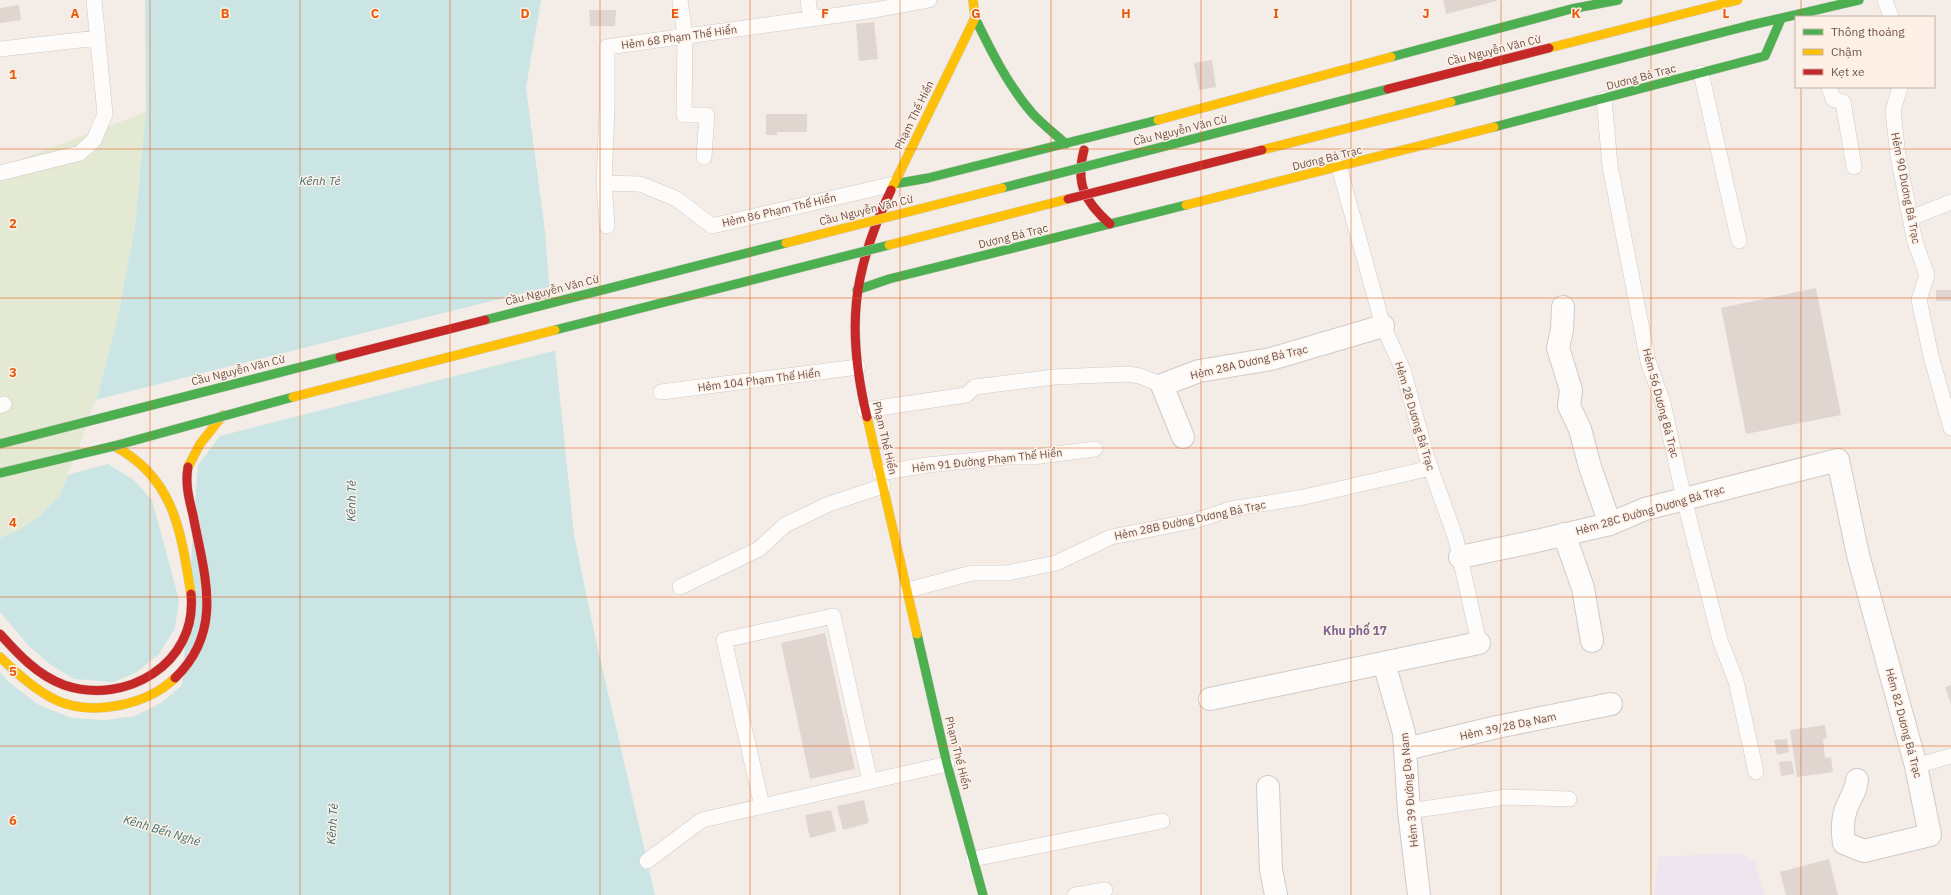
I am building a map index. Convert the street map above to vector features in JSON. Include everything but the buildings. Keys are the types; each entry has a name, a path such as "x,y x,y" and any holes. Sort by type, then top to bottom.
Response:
{"main road":[{"path":"973,0 975,18 993,55 1033,114 1066,144"},
{"path":"894,184 928,178 1092,138 1569,5 1618,0"},
{"name":"Cầu Nguyễn Văn Cừ","path":"0,444 1738,0"},
{"path":"1810,15 1859,0"},
{"path":"0,473 114,446 223,415 1747,26 1795,17"},
{"name":"Phạm Thế Hiển","path":"975,18 894,184 871,238 857,290 855,326 858,367 865,410 908,590 947,764 983,895"},
{"name":"Dương Bá Trạc","path":"857,290 889,279 1339,167 1764,56 1781,19"},
{"path":"1092,138 1083,151 1081,160 1081,182 1086,200 1095,212 1110,224"},
{"path":"0,657 30,684 44,693 66,704 83,708 121,706 140,701 169,684 184,668 194,656 203,634 207,618 208,597 188,494 187,476 190,458 223,415"},
{"path":"0,634 24,660 53,680 76,688 107,692 120,690 139,683 155,672 182,642 188,622 191,599 182,550 166,495 143,464 128,453 114,446"}],"street":[{"path":"1563,307 1562,330 1558,348 1571,390 1569,406 1580,429 1590,467 1610,524"},
{"name":"Hẻm 28A Dương Bá Trạc","path":"1162,385 1199,371 1271,359 1383,326"},
{"path":"1162,385 1183,437"},
{"name":"Hẻm 28C Đường Dương Bá Trạc","path":"1460,557 1610,524 1645,509 1838,460"},
{"name":"Hẻm 82 Dương Bá Trạc","path":"1838,460 1858,555 1916,766 1930,835 1890,846 1864,851 1844,843 1842,828 1846,808 1856,789 1857,780"},
{"path":"1564,534 1583,588 1592,641"},
{"path":"1210,699 1479,643"},
{"name":"Hẻm 39 Đường Dạ Nam","path":"1384,664 1404,733 1409,811 1419,895"},
{"name":"Hẻm 39/28 Dạ Nam","path":"1406,749 1497,727 1610,704"},
{"path":"1268,787 1271,870 1276,895"}],"lane":[{"path":"0,173 80,152 94,140 105,114 94,0"},
{"path":"680,0 684,36 684,115 707,115 704,158"},
{"path":"808,0 811,19"},
{"name":"Hẻm 68 Phạm Thế Hiển","path":"607,226 604,183 607,109 607,47 811,19 929,0"},
{"path":"1885,0 1891,16"},
{"path":"0,49 98,38"},
{"path":"1701,73 1739,241"},
{"path":"1829,88 1833,99 1843,102 1854,167"},
{"name":"Hẻm 90 Dương Bá Trạc","path":"1900,88 1893,111 1898,156 1915,242 1927,275 1919,300 1931,356 1951,428"},
{"name":"Hẻm 56 Dương Bá Trạc","path":"1604,99 1610,166 1648,361 1663,403 1684,499 1720,640 1736,681 1756,772"},
{"name":"Hẻm 28 Dương Bá Trạc","path":"1339,167 1383,326 1403,370 1431,468 1445,505 1460,557 1479,643"},
{"name":"Hẻm 86 Phạm Thế Hiển","path":"604,183 640,184 677,199 712,226 894,184"},
{"path":"1911,218 1951,202"},
{"name":"Hẻm 104 Phạm Thế Hiển","path":"661,392 858,367"},
{"path":"865,410 966,395 976,387 1054,377 1128,374 1140,376 1162,385"},
{"name":"Hẻm 91 Đường Phạm Thế Hiển","path":"680,587 759,550 785,525 882,479 927,465 1006,457 1032,457 1095,449"},
{"name":"Hẻm 28B Đường Dương Bá Trạc","path":"908,590 972,573 1007,573 1056,563 1111,537 1198,520 1231,508 1304,497 1431,468"},
{"path":"762,806 724,640 833,616 870,781"},
{"path":"1916,766 1951,756"},
{"path":"647,861 702,820 947,764"},
{"path":"1409,811 1506,797 1569,799"},
{"path":"973,859 1162,821"},
{"path":"1075,895 1105,890"}],"shaded area":[{"path":"1740,854 1754,861 1765,895 1654,895 1659,856"}],"green space":[{"path":"146,112 135,226 118,317 96,401 81,447 59,496 39,517 19,530 0,538 0,167"}],"water":[{"path":"145,0 541,0 526,88 545,231 552,321 574,535 596,641 655,895 0,895 0,538 19,530 39,517 59,496 81,447 96,401 118,317 135,226 146,112"}],"pier":[{"path":"552,286 557,350 220,436 198,465 182,685 161,703 135,716 105,720 72,718 39,705 10,683 0,672 0,612 28,645 51,665 74,679 114,682 137,672 159,654 175,628 179,600 152,500 134,480 108,464 67,475 79,447 95,400"}],"traffic: fast":[{"path":"1391,57 1571,9 1618,0"},
{"path":"1747,26 1859,0"},
{"path":"975,18 1000,67 1015,91 1032,113 1066,144"},
{"path":"1494,127 1765,56 1781,19"},
{"path":"1451,102 1747,26"},
{"path":"1002,188 1388,89"},
{"path":"894,184 928,178 1158,120"},
{"path":"857,290 889,279 1186,205"},
{"path":"485,320 786,243"},
{"path":"555,330 889,245"},
{"path":"0,444 340,357"},
{"path":"0,473 114,446 293,397"},
{"path":"917,634 947,764 983,895"}],"traffic: slow":[{"path":"891,190 975,18 973,0"},
{"path":"1549,48 1738,0"},
{"path":"1158,120 1391,57"},
{"path":"1262,150 1451,102"},
{"path":"1186,205 1494,127"},
{"path":"786,243 1002,188"},
{"path":"889,245 1068,199"},
{"path":"293,397 555,330"},
{"path":"188,467 200,444 223,415"},
{"path":"867,417 917,634"},
{"path":"114,446 134,459 150,474 163,491 172,509 178,529 191,594"},
{"path":"0,657 27,682 50,697 58,701 88,708 120,705 135,701 150,695 175,678"}],"traffic: jam":[{"path":"1388,89 1549,48"},
{"path":"1084,150 1081,173 1084,192 1094,208 1110,224"},
{"path":"1068,199 1262,150"},
{"path":"867,417 860,385 856,356 856,301 868,248 891,190"},
{"path":"340,357 485,320"},
{"path":"175,678 191,660 200,641 206,621 207,601 205,580 188,491 188,467"},
{"path":"0,634 37,670 54,681 64,685 87,690 111,689 133,684 153,674 170,659 183,641 190,619 191,594"}],"district":[{"name":"Khu phố 17","path":"1355,630"}],"water label":[{"name":"Kênh Tẻ","path":"320,180"},
{"name":"Kênh Tẻ","path":"351,501"},
{"name":"Kênh Tẻ","path":"332,824"},
{"name":"Kênh Bến Nghé","path":"162,830"}]}
